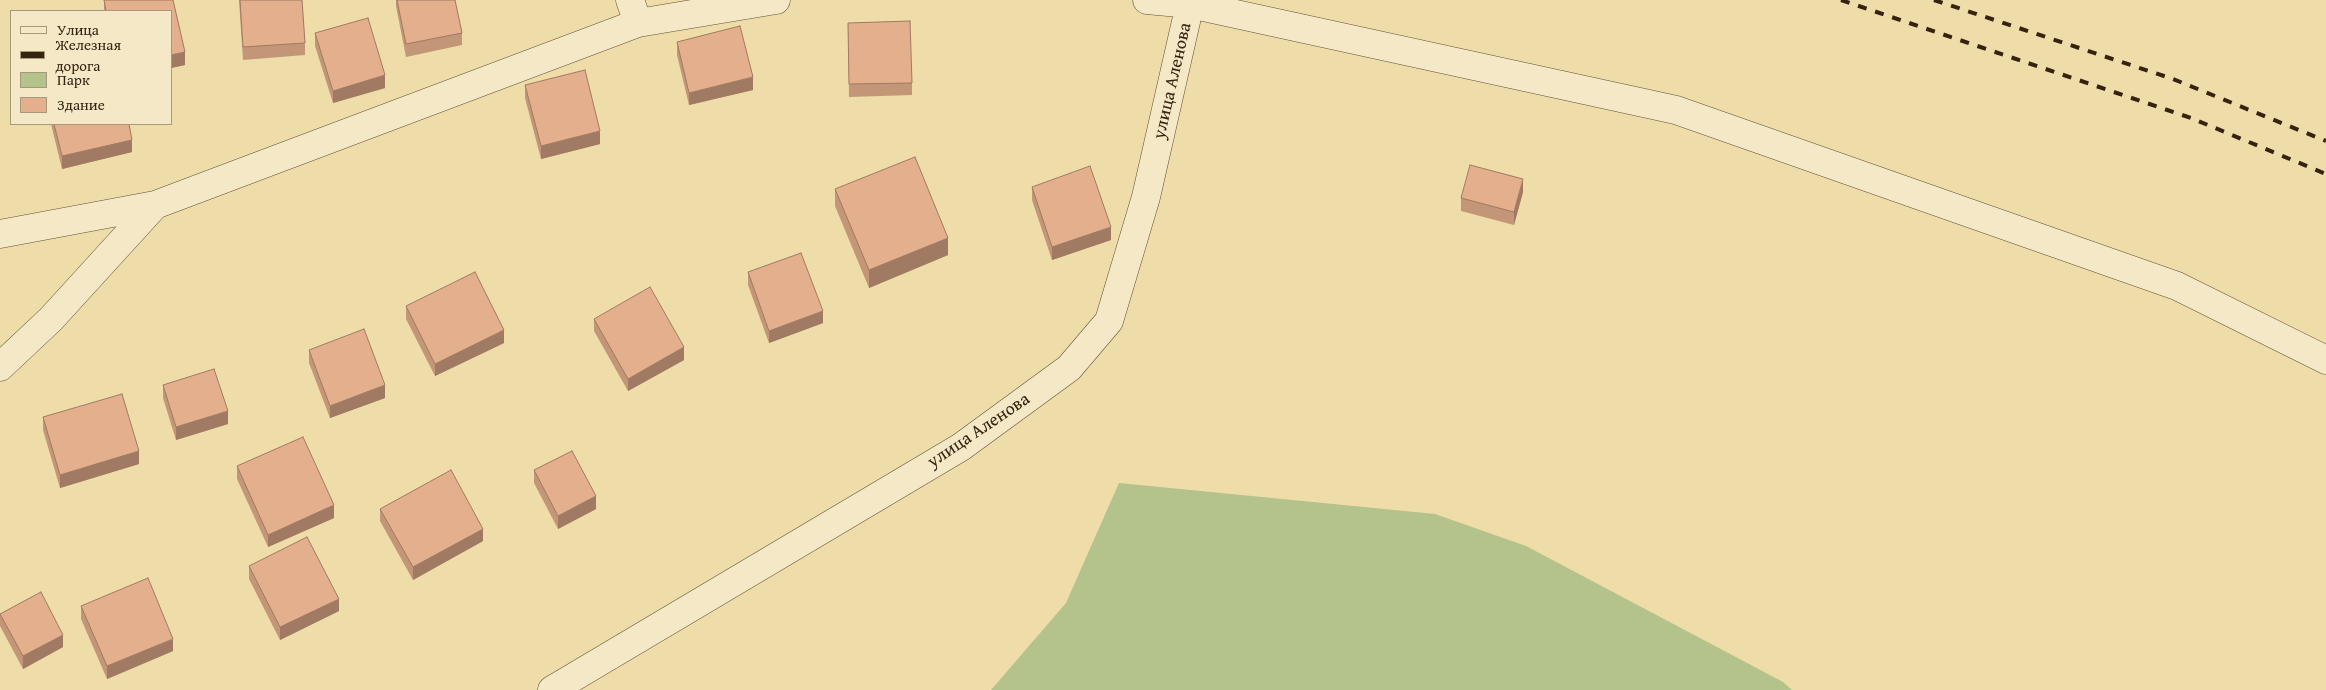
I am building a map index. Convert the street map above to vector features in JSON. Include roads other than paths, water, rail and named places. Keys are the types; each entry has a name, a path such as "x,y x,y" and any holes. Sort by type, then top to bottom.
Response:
{"street":[{"path":"0,234 156,205 634,11 776,0"},
{"path":"1147,0 1190,4 1676,110 2177,286 2326,360"},
{"name":"улица Аленова","path":"552,690 961,447 1069,368 1109,321 1112,313 1146,196 1190,4"},
{"path":"0,367 51,319 156,205"}],"railway":[{"path":"1841,0 2191,118 2326,174"},
{"path":"1934,0 2173,79 2326,141"}]}
